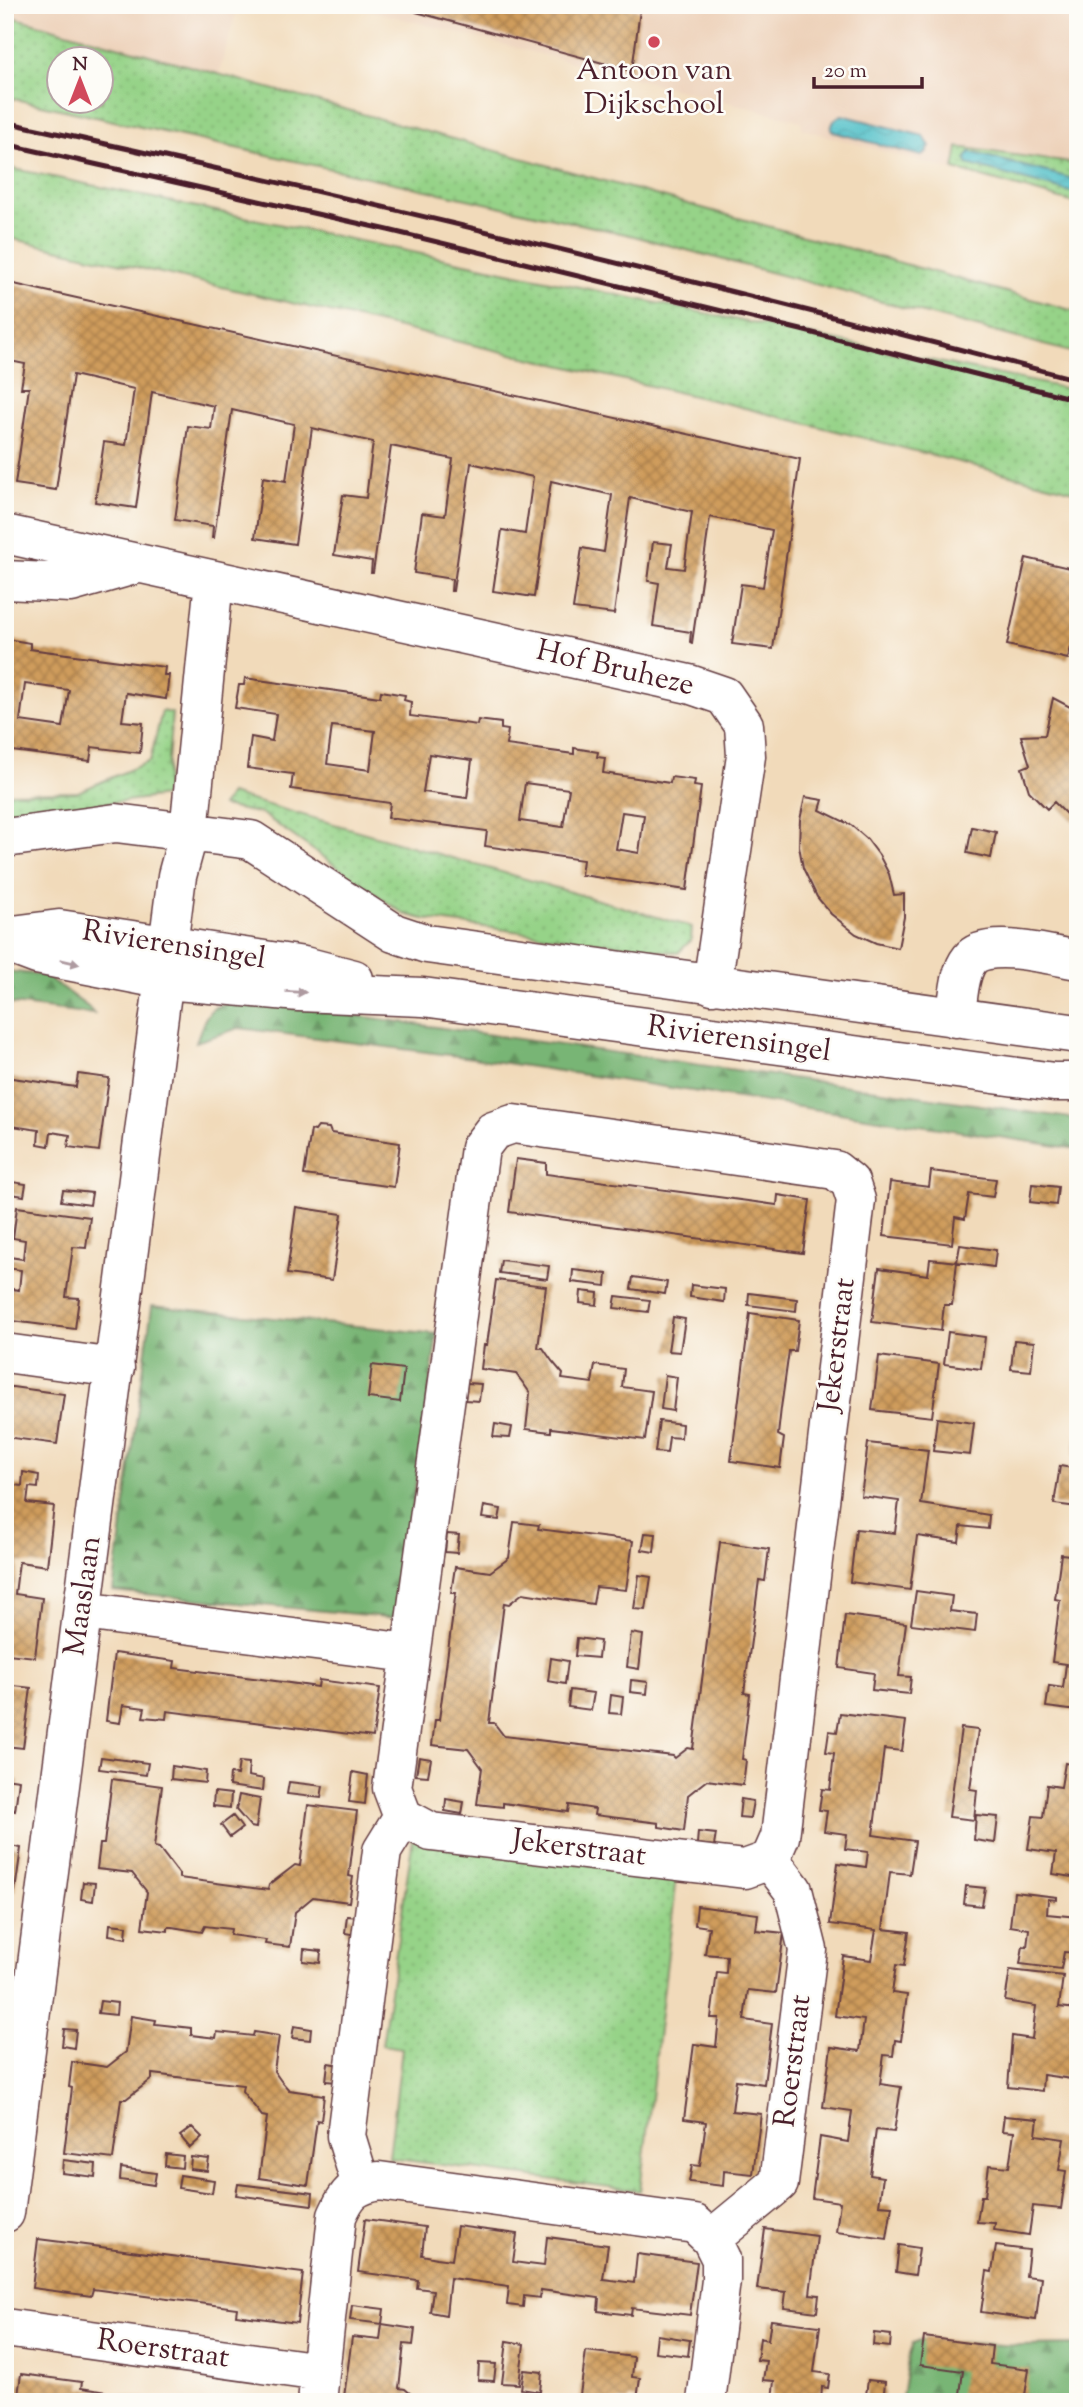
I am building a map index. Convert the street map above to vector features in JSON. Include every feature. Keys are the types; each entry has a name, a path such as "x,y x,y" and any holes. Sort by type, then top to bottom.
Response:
{"street":[{"name":"Hof Bruheze","path":"5,534 689,684 724,696 744,725 746,756 712,985"},
{"name":"Hof Bruheze","path":"5,580 71,583 138,564"},
{"path":"168,962 177,876 190,832 214,580"},
{"path":"5,838 116,823 251,840 394,933 426,944 1078,1034"},
{"name":"Rivierensingel","path":"5,936 59,929 247,989 424,997 1070,1086"},
{"name":"Rivierensingel","path":"5,943 37,955 168,962"},
{"path":"955,1018 963,973 971,957 985,949 1000,948 1078,960"},
{"name":"Maaslaan","path":"5,2213 168,962"},
{"name":"Jekerstraat","path":"513,1124 835,1170 850,1182 856,1200 780,1837 770,1860 745,1869 431,1832 403,1817 392,1788 480,1149 493,1131 513,1124"},
{"path":"5,1353 115,1368"},
{"path":"82,1611 409,1653"},
{"path":"403,1817 382,1851 346,2136 361,2185 379,2181 695,2224 711,2239 721,2259 721,2280 706,2402"},
{"name":"Roerstraat","path":"711,2239 779,2183 808,1950 793,1890 770,1860"},
{"name":"Roerstraat","path":"5,2328 318,2387 337,2216 346,2196 361,2185"}],"shaded area":[{"path":"5,5 238,5 217,81 116,54 116,46 87,46 5,24"},
{"path":"349,5 1078,5 1078,205 802,129 802,121"}],"green space":[{"path":"5,15 1078,312 1078,354 630,235 91,116 116,116 116,46 46,46 46,106 5,97"},
{"path":"958,147 1078,164 1078,204 954,169"},
{"path":"5,167 1078,391 1078,492 733,405 5,237"},
{"path":"162,711 172,713 165,796 5,816 5,793 78,792 150,761"},
{"path":"230,794 692,927 691,940 678,953 424,919 404,914 262,814 222,806"},
{"path":"5,971 44,975 94,1014 5,1003"},
{"path":"247,1000 1078,1119 1078,1149 473,1058 239,1028 196,1042 212,1009"},
{"path":"152,1306 437,1334 397,1618 113,1591"},
{"path":"413,1838 678,1868 640,2191 389,2158 402,2048 382,2045"},
{"path":"920,2340 1019,2346 1078,2345 1078,2402 901,2402 909,2355 913,2343"}],"water":[{"path":"842,115 923,136 930,146 921,156 834,132 831,129 834,122"},
{"path":"970,152 1078,180 1078,194 967,164 966,158"}],"building":[{"path":"399,5 630,5 630,8 640,10 632,71 416,12"},
{"path":"5,282 800,459 773,649 732,644 741,584 763,587 772,530 710,517 692,643 691,632 653,626 659,583 648,581 653,542 672,544 668,567 684,569 692,512 630,498 614,614 573,609 582,548 604,552 612,495 551,481 534,597 493,591 502,530 525,534 533,477 471,463 451,591 452,579 414,573 422,513 445,516 453,459 391,446 371,573 372,561 334,555 343,495 366,498 373,442 312,428 295,544 255,538 263,477 286,481 294,424 232,410 212,538 213,526 175,520 188,426 211,429 214,406 152,392 136,508 95,502 104,442 126,445 134,389 73,375 56,490 15,484 29,388 21,388 25,364 5,360"},
{"path":"1026,558 1078,570 1078,648 1071,647 1068,659 1007,645"},
{"path":"7,639 30,643 30,649 165,667 164,675 169,675 166,699 126,693 122,721 143,723 140,753 92,747 90,761 5,750","holes":["25,684 69,690 63,727 20,721"]},
{"path":"245,678 380,697 381,691 405,695 404,700 411,702 410,716 477,725 478,720 501,723 501,729 508,730 506,745 574,754 574,748 598,752 597,757 605,758 603,773 670,783 671,777 695,780 694,786 701,787 687,890 581,875 583,860 485,846 487,831 388,818 390,803 291,789 293,774 247,768 251,737 272,741 276,714 235,708 239,685 244,685","holes":["332,726 375,731 370,770 327,764","429,754 472,760 467,798 423,792","525,783 569,789 563,827 520,821","622,812 644,815 639,853 616,849"]},
{"path":"1053,698 1076,710 1074,721 1078,722 1078,823 1054,802 1047,809 1029,791 1022,768 1030,765 1021,736 1045,735"},
{"path":"805,797 823,800 820,810 851,825 867,839 889,874 894,895 904,894 904,917 898,948 876,943 856,934 831,914 817,897 803,868 799,846 800,820"},
{"path":"972,827 996,832 991,858 967,853"},
{"path":"78,1074 109,1078 99,1151 68,1147 70,1135 51,1132 49,1146 38,1144 39,1130 5,1125 5,1077 76,1087"},
{"path":"318,1127 329,1128 331,1133 400,1143 394,1187 304,1175 311,1130 315,1131"},
{"path":"516,1159 546,1163 546,1174 777,1205 778,1195 810,1200 803,1253 509,1212"},
{"path":"931,1171 996,1179 993,1197 969,1194 965,1219 955,1217 952,1244 884,1236 890,1182 929,1187"},
{"path":"5,1181 26,1184 24,1196 5,1193"},
{"path":"1032,1184 1058,1187 1056,1205 1030,1202"},
{"path":"63,1190 92,1193 90,1205 61,1201"},
{"path":"17,1207 90,1217 86,1248 73,1247 66,1297 79,1298 75,1329 5,1320 6,1288 19,1290 21,1270 7,1268 9,1257 23,1259 25,1240 13,1238"},
{"path":"296,1207 342,1214 332,1280 287,1274"},
{"path":"960,1245 996,1250 994,1267 957,1262"},
{"path":"930,1259 957,1262 952,1305 944,1305 941,1331 872,1322 879,1268 928,1275"},
{"path":"501,1260 549,1266 547,1279 499,1273"},
{"path":"573,1270 607,1274 606,1286 572,1282"},
{"path":"633,1277 667,1282 665,1294 631,1289"},
{"path":"496,1280 546,1286 538,1348 543,1348 563,1374 562,1379 592,1383 595,1365 624,1369 622,1387 652,1391 645,1440 551,1428 551,1432 526,1429 530,1393 523,1383 516,1374 481,1369"},
{"path":"691,1285 725,1289 724,1302 690,1297"},
{"path":"581,1291 598,1293 597,1305 580,1303"},
{"path":"749,1293 797,1299 796,1311 748,1305"},
{"path":"616,1296 650,1300 648,1312 614,1308"},
{"path":"750,1313 799,1320 795,1351 789,1351 781,1408 778,1435 784,1438 780,1468 731,1461"},
{"path":"673,1317 685,1319 680,1352 668,1351"},
{"path":"948,1332 985,1337 981,1369 944,1364"},
{"path":"1014,1340 1034,1342 1031,1371 1011,1369"},
{"path":"879,1356 939,1364 932,1417 872,1410"},
{"path":"372,1365 404,1369 400,1402 368,1398"},
{"path":"665,1375 677,1377 673,1411 661,1409"},
{"path":"467,1383 481,1384 479,1401 465,1400"},
{"path":"5,1386 64,1394 57,1444 5,1437"},
{"path":"937,1418 974,1423 970,1455 933,1451"},
{"path":"659,1421 682,1424 681,1438 669,1437 667,1453 655,1452"},
{"path":"495,1424 512,1427 510,1438 493,1437"},
{"path":"1078,1436 1078,1458 1073,1457"},
{"path":"868,1443 928,1450 921,1504 989,1515 988,1529 961,1526 959,1542 917,1536 910,1590 850,1582 856,1529 895,1533 899,1501 861,1496"},
{"path":"1060,1466 1078,1469 1078,1507 1054,1504"},
{"path":"23,1472 39,1475 38,1488 29,1487 27,1503 54,1506 47,1566 19,1562 15,1594 42,1598 35,1657 8,1654 5,1662 5,1484 22,1486"},
{"path":"484,1506 501,1509 499,1520 482,1518"},
{"path":"514,1522 539,1525 538,1529 633,1541 626,1590 596,1587 593,1604 523,1593 509,1604 504,1603 489,1723 494,1723 504,1736 675,1758 688,1748 693,1749 720,1542 769,1549 765,1581 759,1580 744,1693 750,1694 742,1759 746,1760 743,1785 707,1780 698,1787 688,1795 684,1831 659,1827 659,1823 594,1815 595,1809 569,1805 568,1812 503,1803 503,1807 477,1804 482,1768 468,1749 432,1745 435,1720 439,1720 456,1593 451,1593 455,1567 490,1572 509,1558"},
{"path":"645,1533 656,1534 654,1552 642,1550"},
{"path":"447,1534 459,1535 457,1553 445,1552"},
{"path":"1061,1554 1078,1556 1078,1711 1046,1707 1049,1686 1063,1688 1066,1664 1052,1662 1060,1600 1055,1599"},
{"path":"639,1575 651,1577 646,1610 634,1609"},
{"path":"916,1591 952,1596 950,1611 977,1614 975,1632 911,1624"},
{"path":"845,1615 906,1623 899,1676 911,1677 909,1694 872,1690 874,1673 839,1668"},
{"path":"631,1633 643,1635 639,1669 627,1667"},
{"path":"577,1638 600,1641 598,1658 575,1656"},
{"path":"114,1653 175,1661 174,1668 318,1687 319,1680 380,1688 373,1737 167,1711 166,1719 143,1717 145,1708 123,1705 120,1723 106,1721"},
{"path":"551,1658 568,1661 565,1684 548,1681"},
{"path":"631,1680 648,1682 647,1694 630,1692"},
{"path":"5,1685 31,1688 23,1748 5,1746"},
{"path":"570,1690 594,1693 591,1710 568,1707"},
{"path":"611,1695 623,1697 621,1714 609,1713"},
{"path":"840,1713 906,1721 902,1751 884,1749 873,1835 915,1841 910,1874 890,1872 883,1929 909,1932 904,1966 896,1965 892,1993 907,1995 901,2041 895,2040 893,2056 884,2055 880,2084 901,2087 894,2132 876,2130 870,2175 883,2177 879,2205 892,2206 887,2239 836,2232 840,2202 812,2198 820,2137 848,2142 852,2111 823,2107 831,2047 860,2051 864,2020 835,2016 843,1956 871,1960 876,1930 830,1924 838,1863 866,1867 868,1852 845,1849 847,1834 824,1831 827,1811 819,1810 822,1789 830,1790 834,1753 826,1752 829,1731 837,1732"},
{"path":"961,1728 978,1730 970,1789 977,1790 974,1820 949,1817"},
{"path":"101,1757 148,1763 146,1775 99,1769"},
{"path":"419,1757 431,1759 428,1776 416,1775"},
{"path":"239,1762 249,1763 248,1776 264,1779 263,1791 229,1786 230,1774 237,1775"},
{"path":"1065,1763 1078,1765 1078,1878 1053,1874 1056,1853 1028,1849 1033,1816 1043,1817 1047,1785 1061,1787"},
{"path":"172,1766 206,1771 205,1783 171,1779"},
{"path":"353,1772 368,1775 365,1804 349,1802"},
{"path":"5,1778 19,1780 15,1811 5,1809"},
{"path":"112,1779 162,1786 154,1847 159,1848 179,1874 179,1878 268,1890 269,1885 295,1865 300,1866 308,1805 357,1811 349,1876 353,1877 349,1902 313,1897 295,1912 290,1947 265,1944 266,1940 230,1935 231,1929 205,1926 202,1932 172,1927 168,1927 168,1931 142,1928 147,1892 132,1873 97,1869 100,1844 104,1844"},
{"path":"289,1782 323,1786 321,1798 287,1794"},
{"path":"214,1792 231,1794 230,1808 213,1806"},
{"path":"239,1795 260,1799 256,1828 251,1827 236,1810"},
{"path":"446,1799 464,1802 462,1814 445,1811"},
{"path":"741,1799 753,1801 750,1818 739,1817"},
{"path":"976,1815 998,1817 995,1843 974,1840"},
{"path":"233,1816 242,1828 230,1837 221,1825"},
{"path":"698,1832 716,1834 714,1846 697,1844"},
{"path":"5,1845 21,1848 15,1891 5,1889"},
{"path":"83,1882 95,1883 93,1901 81,1899"},
{"path":"966,1886 985,1888 982,1906 964,1904"},
{"path":"1014,1892 1057,1897 1057,1900 1048,1899 1047,1914 1078,1917 1077,1953 1064,1952 1061,1969 1020,1964 1023,1946 1027,1947 1029,1929 1010,1926"},
{"path":"697,1906 758,1914 756,1930 784,1933 776,1993 748,1990 744,2020 772,2024 764,2084 736,2080 732,2111 761,2114 753,2174 724,2171 723,2186 689,2182 692,2165 700,2166 706,2122 684,2119 694,2044 716,2047 719,2018 711,2018 717,1972 726,1973 727,1956 705,1954 709,1927 695,1925"},
{"path":"347,1916 359,1917 357,1935 345,1933"},
{"path":"110,1924 127,1926 126,1938 109,1935"},
{"path":"304,1949 321,1951 320,1963 303,1961"},
{"path":"1010,1970 1063,1976 1059,2007 1078,2009 1078,2049 1076,2048 1072,2079 1043,2075 1042,2091 1008,2087 1012,2036 1032,2039 1036,2006 1005,2001"},
{"path":"100,2001 117,2003 116,2015 98,2013"},
{"path":"131,2016 156,2020 155,2024 191,2028 191,2035 216,2038 217,2032 253,2036 254,2032 279,2036 274,2071 281,2081 289,2090 324,2095 321,2121 317,2120 308,2185 259,2178 267,2117 262,2116 242,2091 243,2085 152,2074 152,2079 126,2099 121,2099 113,2159 64,2153 72,2088 69,2087 72,2062 107,2067 126,2052"},
{"path":"294,2026 311,2029 310,2040 292,2038"},
{"path":"64,2029 76,2030 74,2048 62,2046"},
{"path":"328,2063 340,2065 337,2082 326,2081"},
{"path":"1004,2116 1038,2119 1036,2135 1064,2139 1059,2170 1066,2171 1061,2209 1033,2206 1029,2235 994,2230 995,2223 977,2222 981,2196 985,2196 989,2165 1009,2167 1014,2132 1002,2131"},
{"path":"192,2127 202,2137 190,2148 180,2136"},
{"path":"166,2154 183,2156 182,2168 165,2166"},
{"path":"191,2157 209,2159 207,2171 190,2169"},
{"path":"63,2160 96,2164 95,2177 62,2173"},
{"path":"121,2168 156,2173 154,2185 120,2180"},
{"path":"180,2175 214,2180 212,2193 178,2188"},
{"path":"238,2184 313,2193 312,2205 236,2195"},
{"path":"365,2219 425,2227 422,2255 452,2260 457,2226 517,2234 513,2262 528,2264 544,2266 547,2237 608,2245 603,2279 634,2283 637,2254 697,2262 690,2315 632,2308 631,2315 598,2311 599,2298 541,2290 540,2298 524,2296 523,2307 507,2305 509,2286 450,2278 446,2315 430,2312 433,2290 417,2288 418,2280 358,2272"},
{"path":"765,2229 817,2236 810,2294 819,2295 817,2312 784,2308 786,2292 757,2289"},
{"path":"38,2239 303,2273 297,2323 236,2315 237,2308 93,2289 91,2296 32,2288"},
{"path":"899,2245 919,2248 915,2275 896,2272"},
{"path":"996,2246 1029,2250 1026,2276 1041,2278 1036,2320 981,2312 987,2271 992,2272"},
{"path":"352,2305 384,2309 382,2324 350,2320"},
{"path":"771,2320 820,2326 814,2372 830,2374 828,2388 822,2387 821,2402 763,2402 763,2398 772,2400 774,2381 763,2380 766,2361 757,2360 760,2338 768,2340"},
{"path":"382,2324 415,2329 413,2345 404,2344 399,2388 412,2395 411,2402 372,2402 344,2397 352,2337 380,2340"},
{"path":"874,2333 891,2335 890,2347 873,2345"},
{"path":"657,2335 690,2340 688,2356 655,2352"},
{"path":"924,2337 992,2346 990,2364 1029,2369 1024,2402 959,2402 963,2371 920,2365"},
{"path":"507,2341 524,2344 519,2384 502,2383"},
{"path":"586,2351 634,2357 632,2377 640,2378 637,2399 629,2398 628,2402 579,2402"},
{"path":"479,2363 496,2364 494,2381 478,2380"},
{"path":"524,2370 542,2372 540,2392 521,2389"},
{"path":"21,2374 82,2382 81,2388 171,2402 17,2402"},
{"path":"868,2380 885,2382 883,2402 865,2402"}],"railway":[{"path":"5,122 543,245 1078,380"},
{"path":"5,144 388,230 1078,400"}],"place":[{"name":"Antoon van Dijkschool","path":"654,42"}]}
